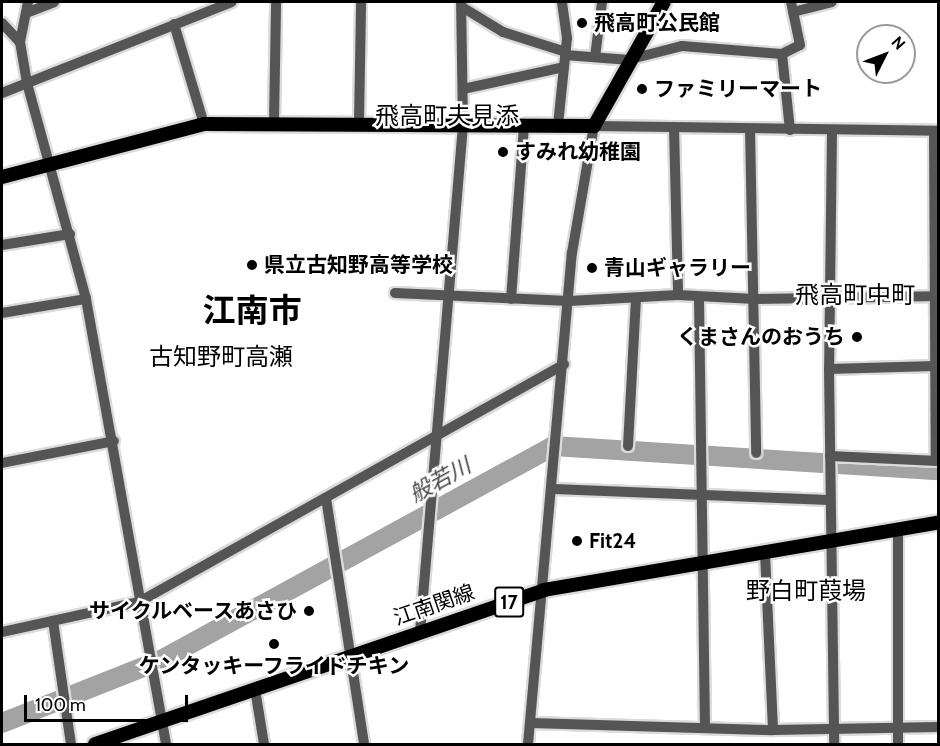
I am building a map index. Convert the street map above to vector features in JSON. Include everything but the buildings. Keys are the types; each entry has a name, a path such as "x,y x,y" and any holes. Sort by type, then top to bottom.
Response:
{"main road":[{"path":"2,177 204,124 358,122 594,126 664,2"},
{"name":"江南関線","path":"95,744 544,590 939,523"}],"street":[{"path":"54,2 27,7 20,42 27,83 86,299 114,441 166,744"},
{"path":"2,93 232,2"},
{"path":"274,122 276,2"},
{"path":"358,122 361,2"},
{"path":"558,125 565,53 562,2"},
{"path":"595,57 602,2"},
{"path":"461,4 503,32 565,53 630,60 682,46 782,54 800,45 792,7 832,2"},
{"path":"420,632 434,435 463,125 461,4"},
{"path":"2,23 20,42"},
{"path":"174,24 204,124"},
{"path":"782,54 790,130"},
{"path":"463,89 564,66"},
{"path":"511,299 524,125"},
{"path":"528,744 544,590 572,253 594,126 936,131 937,461 830,456"},
{"path":"674,127 678,295"},
{"path":"750,129 755,299 756,453"},
{"path":"832,131 829,369 830,500 834,541 834,744"},
{"path":"2,245 70,234"},
{"path":"395,293 569,302 678,295 699,298 755,299 936,296"},
{"path":"628,446 636,297"},
{"path":"699,298 700,562 705,726"},
{"path":"2,313 86,299"},
{"path":"2,632 140,602 564,364"},
{"path":"829,369 935,366"},
{"path":"2,463 114,441"},
{"path":"553,489 700,492 830,500"},
{"path":"326,498 364,744"},
{"path":"898,530 898,744"},
{"path":"765,553 772,730"},
{"path":"53,621 71,744"},
{"path":"255,689 264,744"},
{"path":"531,723 705,726 772,730 939,727"}],"waterway":[{"name":"般若川","path":"2,723 161,660 553,446 938,470"}],"place":[{"name":"飛高町公民館","path":"582,23"},
{"name":"ファミリーマート","path":"642,89"},
{"name":"すみれ幼稚園","path":"503,152"},
{"name":"県立古知野高等学校","path":"252,265"},
{"name":"青山ギャラリー","path":"592,268"},
{"name":"くまさんのおうち","path":"857,337"},
{"name":"Fit24","path":"577,541"},
{"name":"サイクルベースあさひ","path":"309,611"},
{"name":"ケンタッキーフライドチキン","path":"274,644"}],"district":[{"name":"飛高町夫見添","path":"447,116"},
{"name":"飛高町中町","path":"855,295"},
{"name":"江南市","path":"252,311"},
{"name":"古知野町高瀬","path":"221,357"},
{"name":"野白町葭場","path":"806,591"}]}
